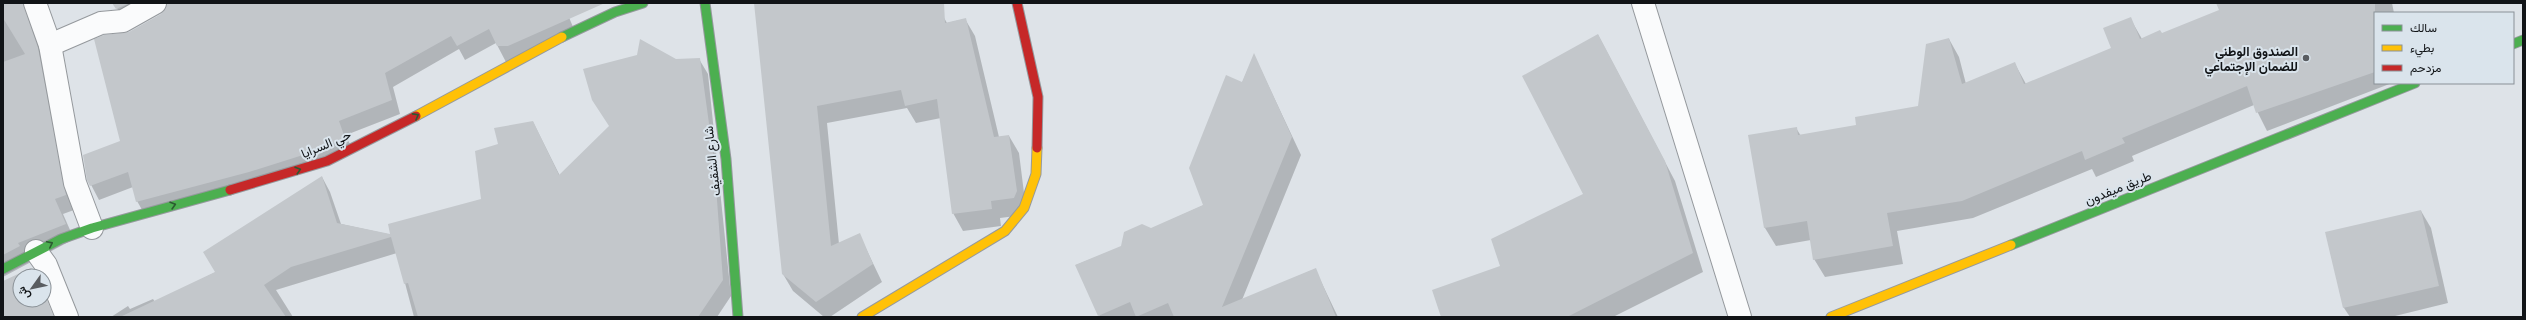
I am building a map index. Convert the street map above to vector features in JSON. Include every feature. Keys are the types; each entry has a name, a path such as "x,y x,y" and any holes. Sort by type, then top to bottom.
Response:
{"street":[{"path":"35,3 50,46 75,183 92,228"},
{"path":"50,46 100,23 123,21 155,3"},
{"name":"حي السرايا","path":"3,269 36,251 92,228 252,184 327,161 403,123 569,33 615,12 643,3"},
{"name":"شارع الشقيف","path":"705,3 726,159 738,317"},
{"path":"862,317 1005,231 1024,208 1036,174 1038,97 1017,3"},
{"path":"1644,3 1740,317"},
{"name":"طريق ميفدون","path":"1831,317 2413,84"},
{"path":"36,251 46,265 66,317"}],"building":[{"path":"3,3 23,3 38,48 66,195 55,199 66,224 18,243 20,246 3,255 3,62 25,54 3,18"},
{"path":"112,3 130,3 116,9"},
{"path":"167,3 605,3 508,46 497,46 489,29 457,46 451,36 385,73 392,100 339,121 345,138 322,149 249,172 136,202 128,172 90,186 87,180 83,155 120,141 94,39 104,35 129,32 161,14"},
{"path":"754,3 944,3 945,23 966,18 994,137 1009,135 1017,191 1014,198 991,201 992,209 952,214 937,99 905,106 901,90 817,106 831,246 860,233 873,264 816,302 782,274"},
{"path":"2216,3 2375,3 2374,72 2256,113 2247,86 2122,138 2125,143 2085,160 2082,151 1962,201 1887,213 1893,246 1813,260 1807,221 1764,228 1748,135 1797,127 1798,135 1856,125 1855,117 1918,106 1926,44 1949,38 1962,84 2015,62 2024,84 2111,48 2103,28 2131,17 2140,39 2160,30 2162,33 2219,10"},
{"path":"1598,34 1665,161 1693,253 1567,317 1441,317 1432,290 1500,266 1491,239 1583,194 1522,76"},
{"path":"640,39 676,59 700,58 714,160 723,280 698,317 418,317 408,283 404,284 391,237 291,267 264,285 286,317 120,317 215,272 203,252 322,176 337,223 390,234 388,224 481,199 475,151 498,144 494,128 533,121 559,175 609,126 592,100 583,69 637,55"},
{"path":"1254,53 1292,137 1222,307 1316,268 1336,317 1174,317 1168,303 1136,317 1130,302 1098,316 1075,265 1121,246 1124,232 1142,224 1151,228 1203,205 1189,168 1226,75 1242,82"},
{"path":"2421,210 2439,286 2343,308 2325,232"},
{"path":"12,277 12,308 50,308 54,317 3,317 3,281"}],"traffic: fast":[{"path":"562,37 615,12 643,3"},
{"path":"705,3 726,159 738,317"},
{"path":"2514,44 2523,40"},
{"path":"2011,245 2413,84"},
{"path":"3,269 61,239 92,228 230,190"}],"traffic: slow":[{"path":"416,116 562,37"},
{"path":"862,317 1005,231 1024,208 1036,174 1037,148"},
{"path":"1831,317 2011,245"}],"traffic: jam":[{"path":"1017,3 1038,97 1037,148"},
{"path":"230,190 327,161 416,116"}],"place":[{"name":"الصندوق الوطني للضمان الإجتماعي","path":"2306,58"}]}
